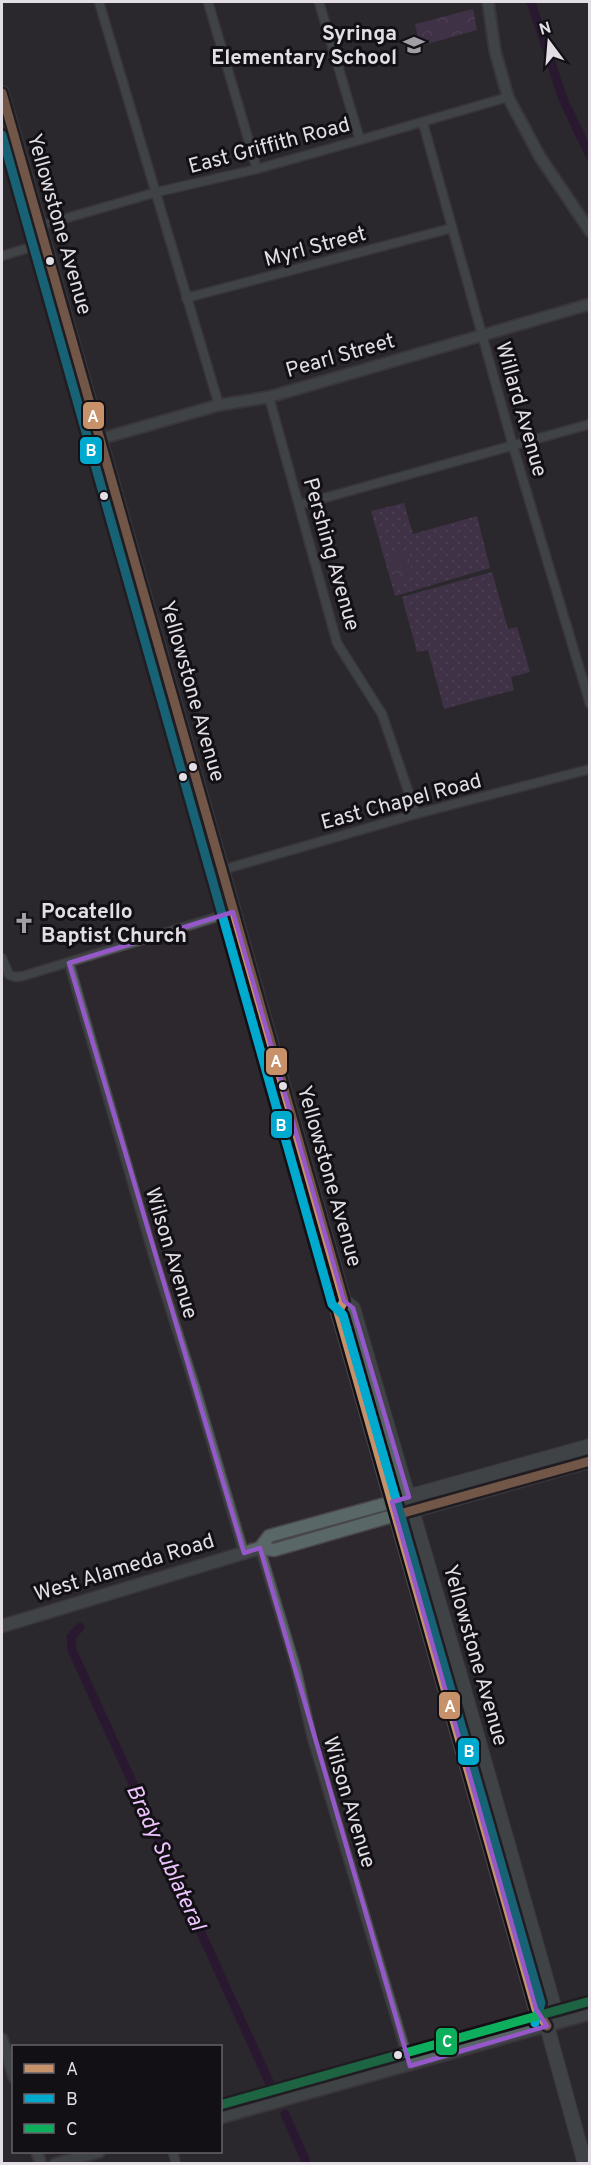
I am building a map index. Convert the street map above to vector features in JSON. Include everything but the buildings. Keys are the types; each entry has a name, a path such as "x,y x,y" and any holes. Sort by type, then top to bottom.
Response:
{"main road":[{"name":"Yellowstone Avenue","path":"2,93 344,1300 353,1308 553,2004 547,2026"},
{"name":"Yellowstone Avenue","path":"344,1300 338,1312 536,2009 547,2026 585,2163"},
{"path":"392,1502 590,1446"},
{"name":"West Alameda Road","path":"2,1626 260,1548 274,1550 590,1461"},
{"name":"West Alameda Road","path":"260,1548 269,1536 392,1502"}],"street":[{"path":"99,2 219,405"},
{"path":"208,2 257,169"},
{"path":"319,2 360,140"},
{"path":"488,2 495,51 508,97 540,157 590,231"},
{"name":"East Griffith Road","path":"39,226 157,192 257,169 508,97"},
{"name":"Willard Avenue","path":"423,123 513,446 590,704"},
{"name":"Myrl Street","path":"186,298 452,228"},
{"path":"2,256 44,243"},
{"name":"Pearl Street","path":"100,439 219,405 269,397 590,304"},
{"name":"Pershing Avenue","path":"269,397 337,642 382,714 416,814"},
{"path":"299,505 590,424"},
{"name":"East Chapel Road","path":"222,870 416,814 590,769"},
{"path":"2,958 9,975 16,978 233,912"},
{"name":"Wilson Avenue","path":"69,963 154,1258 205,1418 244,1553"},
{"name":"Wilson Avenue","path":"260,1548 296,1668 315,1750 410,2066"},
{"path":"222,2117 590,2014"},
{"path":"2,2039 12,2071"},
{"path":"55,2163 92,2153"}],"highlighted area":[{"path":"233,912 344,1301 353,1308 409,1497 392,1502 536,2009 547,2026 410,2066 260,1548 244,1553 69,963"}],"green space":[{"path":"473,9 477,30 420,46 415,24"},
{"path":"404,503 413,534 477,516 490,568 395,596 371,511"},
{"path":"389,551 408,554 412,570 398,582"},
{"path":"492,572 508,629 517,627 530,672 511,677 514,690 444,709 428,650 417,652 402,597"}],"waterway":[{"path":"531,2 563,99 590,156"},
{"name":"Brady Sublateral","path":"80,1627 71,1637 72,1650 272,2088"},
{"name":"Brady Sublateral","path":"285,2114 307,2164"}],"transit line":[{"name":"A","path":"2,93 344,1301 338,1312 536,2009 547,2026"},
{"name":"B","path":"2,135 332,1304 343,1315 541,2003 535,2023"},
{"name":"A","path":"396,1515 590,1461"},
{"name":"C","path":"222,2104 587,2002"}],"place":[{"name":"Syringa Elementary School","path":"414,45"},
{"name":"Pocatello Baptist Church","path":"24,923"}]}
